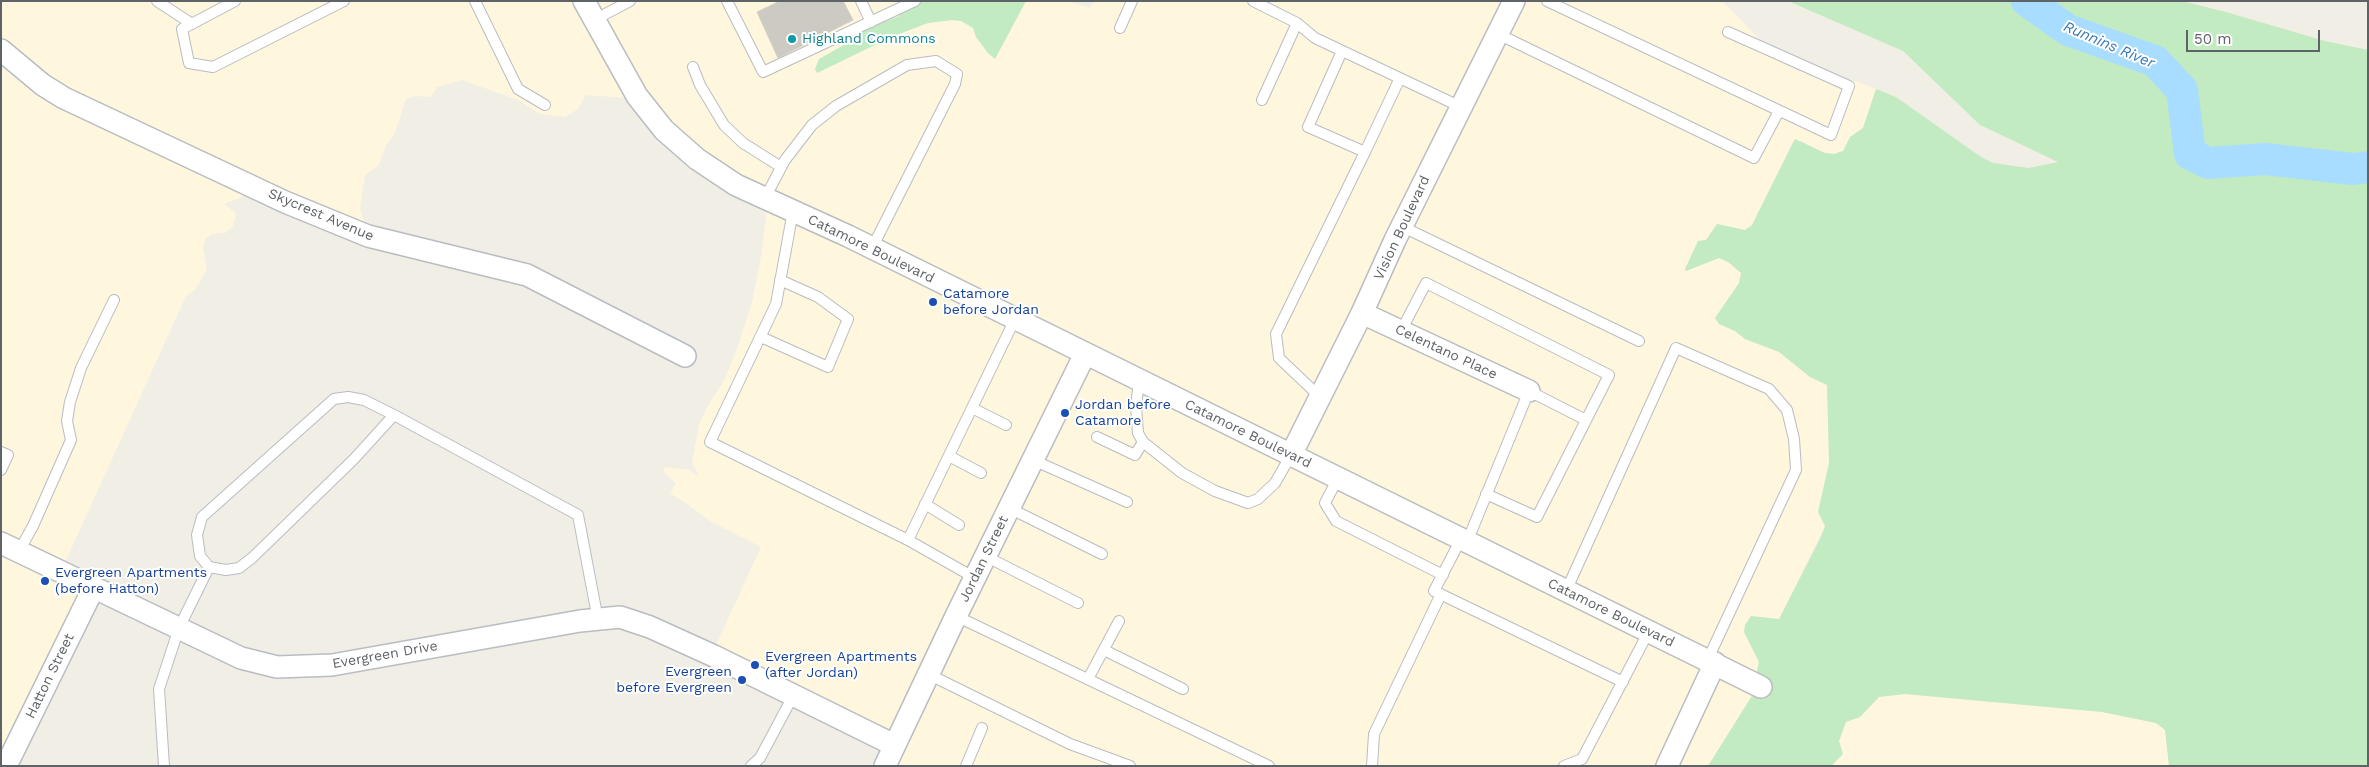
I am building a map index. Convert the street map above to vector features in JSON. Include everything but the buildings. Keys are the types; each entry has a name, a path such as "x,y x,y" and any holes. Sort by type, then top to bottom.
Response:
{"street":[{"name":"Catamore Boulevard","path":"584,1 637,96 664,130 697,159 736,185 872,248 1762,687"},
{"name":"Vision Boulevard","path":"1291,455 1514,1"},
{"name":"Skycrest Avenue","path":"1,50 43,85 64,98 294,205 368,236 527,275 684,356"},
{"name":"Celentano Place","path":"1362,313 1529,391"},
{"name":"Jordan Street","path":"885,766 985,556 1085,354"},
{"name":"Evergreen Drive","path":"10,547 241,658 277,667 332,665 580,621 620,617 650,627 894,745"},
{"name":"Hatton Street","path":"6,766 94,587"},
{"path":"1666,766 1712,661"}],"lane":[{"path":"157,1 192,24"},
{"path":"234,1 182,29 189,63 213,67 344,1"},
{"path":"475,1 518,89 545,105"},
{"path":"594,20 630,1"},
{"path":"727,1 763,72 915,1"},
{"path":"861,1 871,22"},
{"path":"1120,28 1132,1"},
{"path":"1253,1 1296,23 1316,38 1461,107"},
{"path":"1547,1 1830,135 1848,86 1728,32"},
{"path":"1262,100 1296,23"},
{"path":"1498,34 1754,158 1779,111"},
{"path":"1342,51 1308,127 1365,152"},
{"path":"765,198 781,167 812,125 836,106 899,70 907,66 936,61 957,74 955,84 872,248"},
{"path":"693,67 700,85 724,125 743,143 781,167"},
{"path":"1320,397 1279,358 1276,334 1400,78"},
{"path":"794,211 776,304 710,442 908,540 975,578"},
{"path":"1402,226 1639,341"},
{"path":"761,337 828,367 848,319 818,297 780,280"},
{"path":"1401,331 1426,283 1609,375 1537,517 1486,494"},
{"path":"10,547 33,526 71,440 67,421 70,402 81,368 114,300"},
{"path":"908,540 1015,319"},
{"path":"1566,591 1676,348 1769,389 1787,410 1794,438 1796,470 1712,661"},
{"path":"1139,381 1136,406 1138,432 1143,442 1182,473 1215,491 1248,503 1258,499 1275,483 1291,455"},
{"path":"1586,420 1529,391 1464,541 1434,591 1623,682"},
{"path":"394,415 354,458 252,558 239,568 226,570 209,566 200,556 197,534 202,516 334,399 348,397 364,400 394,415 578,515 598,620"},
{"path":"972,408 1006,425"},
{"path":"1097,437 1135,455 1143,442"},
{"path":"1,452 8,455 1,470"},
{"path":"949,456 981,473"},
{"path":"1033,460 1127,502"},
{"path":"1338,478 1325,503 1336,521 1443,575"},
{"path":"926,504 959,524"},
{"path":"1009,508 1102,554"},
{"path":"985,556 1078,603"},
{"path":"164,766 159,689 179,628 209,566"},
{"path":"1372,766 1374,734 1441,594"},
{"path":"956,616 1269,766"},
{"path":"1088,679 1119,621"},
{"path":"1564,766 1582,759 1649,631"},
{"path":"1104,650 1183,689"},
{"path":"928,674 1070,744 1130,766"},
{"path":"751,766 760,758 793,696"},
{"path":"966,766 982,728"}],"shaded area":[{"path":"1,1 900,1 900,16 869,27 843,47 818,73 891,37 928,23 952,20 961,21 973,28 976,37 995,59 1026,1 1067,1 1090,8 1094,1 1722,1 1770,50 1798,71 1826,74 1858,82 1876,89 1863,128 1850,137 1843,151 1834,154 1825,153 1801,141 1793,141 1752,225 1745,230 1717,224 1706,240 1698,241 1686,271 1719,258 1728,262 1741,273 1739,283 1715,318 1719,324 1735,331 1745,339 1779,352 1810,377 1827,385 1829,463 1818,512 1825,526 1779,619 1751,616 1744,632 1759,662 1754,684 1755,691 1708,766 883,766 891,745 711,656 761,547 710,521 670,494 676,483 665,474 663,467 689,470 700,477 692,463 699,425 706,409 725,379 752,302 761,256 768,201 628,98 585,95 578,109 565,117 540,114 518,100 462,80 437,87 431,97 414,96 406,99 395,133 387,144 378,166 365,175 360,209 364,221 347,223 253,188 239,198 224,204 236,213 233,226 225,233 212,234 205,239 203,248 207,270 195,290 186,296 62,569 94,586 1,766"},
{"path":"1905,694 2102,712 2156,723 2165,730 2169,766 1831,766 1843,754 1839,741 1846,722 1860,717 1879,697"}],"green space":[{"path":"900,1 1026,1 995,59 976,37 973,28 961,21 952,20 928,23 891,37 817,73 815,69 819,59 849,42 854,27 877,25 899,16"},
{"path":"1788,1 2182,1 2325,41 2368,50 2368,766 2169,766 2165,730 2156,723 2102,712 1905,694 1879,697 1860,717 1846,722 1839,741 1843,754 1831,766 1708,766 1755,691 1754,684 1759,662 1744,632 1745,625 1751,616 1779,619 1821,537 1825,526 1818,512 1829,463 1827,385 1810,377 1779,352 1745,339 1735,331 1719,324 1715,318 1739,283 1741,273 1728,262 1719,258 1686,271 1685,269 1698,241 1706,240 1717,224 1745,230 1752,225 1795,139 1825,153 1834,154 1843,151 1850,137 1863,128 1876,89 1896,97 1981,157 1993,163 2029,168 2058,162 1980,125 1903,51"}],"waterway":[{"name":"Runnins River","path":"2027,1 2068,30 2155,61 2182,90 2190,154 2208,163 2265,159 2353,169 2368,167"}],"place":[{"name":"Highland Commons","path":"792,39"},
{"name":"Catamore before Jordan","path":"933,302"},
{"name":"Jordan before Catamore","path":"1065,413"},
{"name":"Evergreen Apartments (before Hatton)","path":"45,581"},
{"name":"Evergreen Apartments (after Jordan)","path":"755,665"},
{"name":"Evergreen before Evergreen","path":"742,680"}]}
